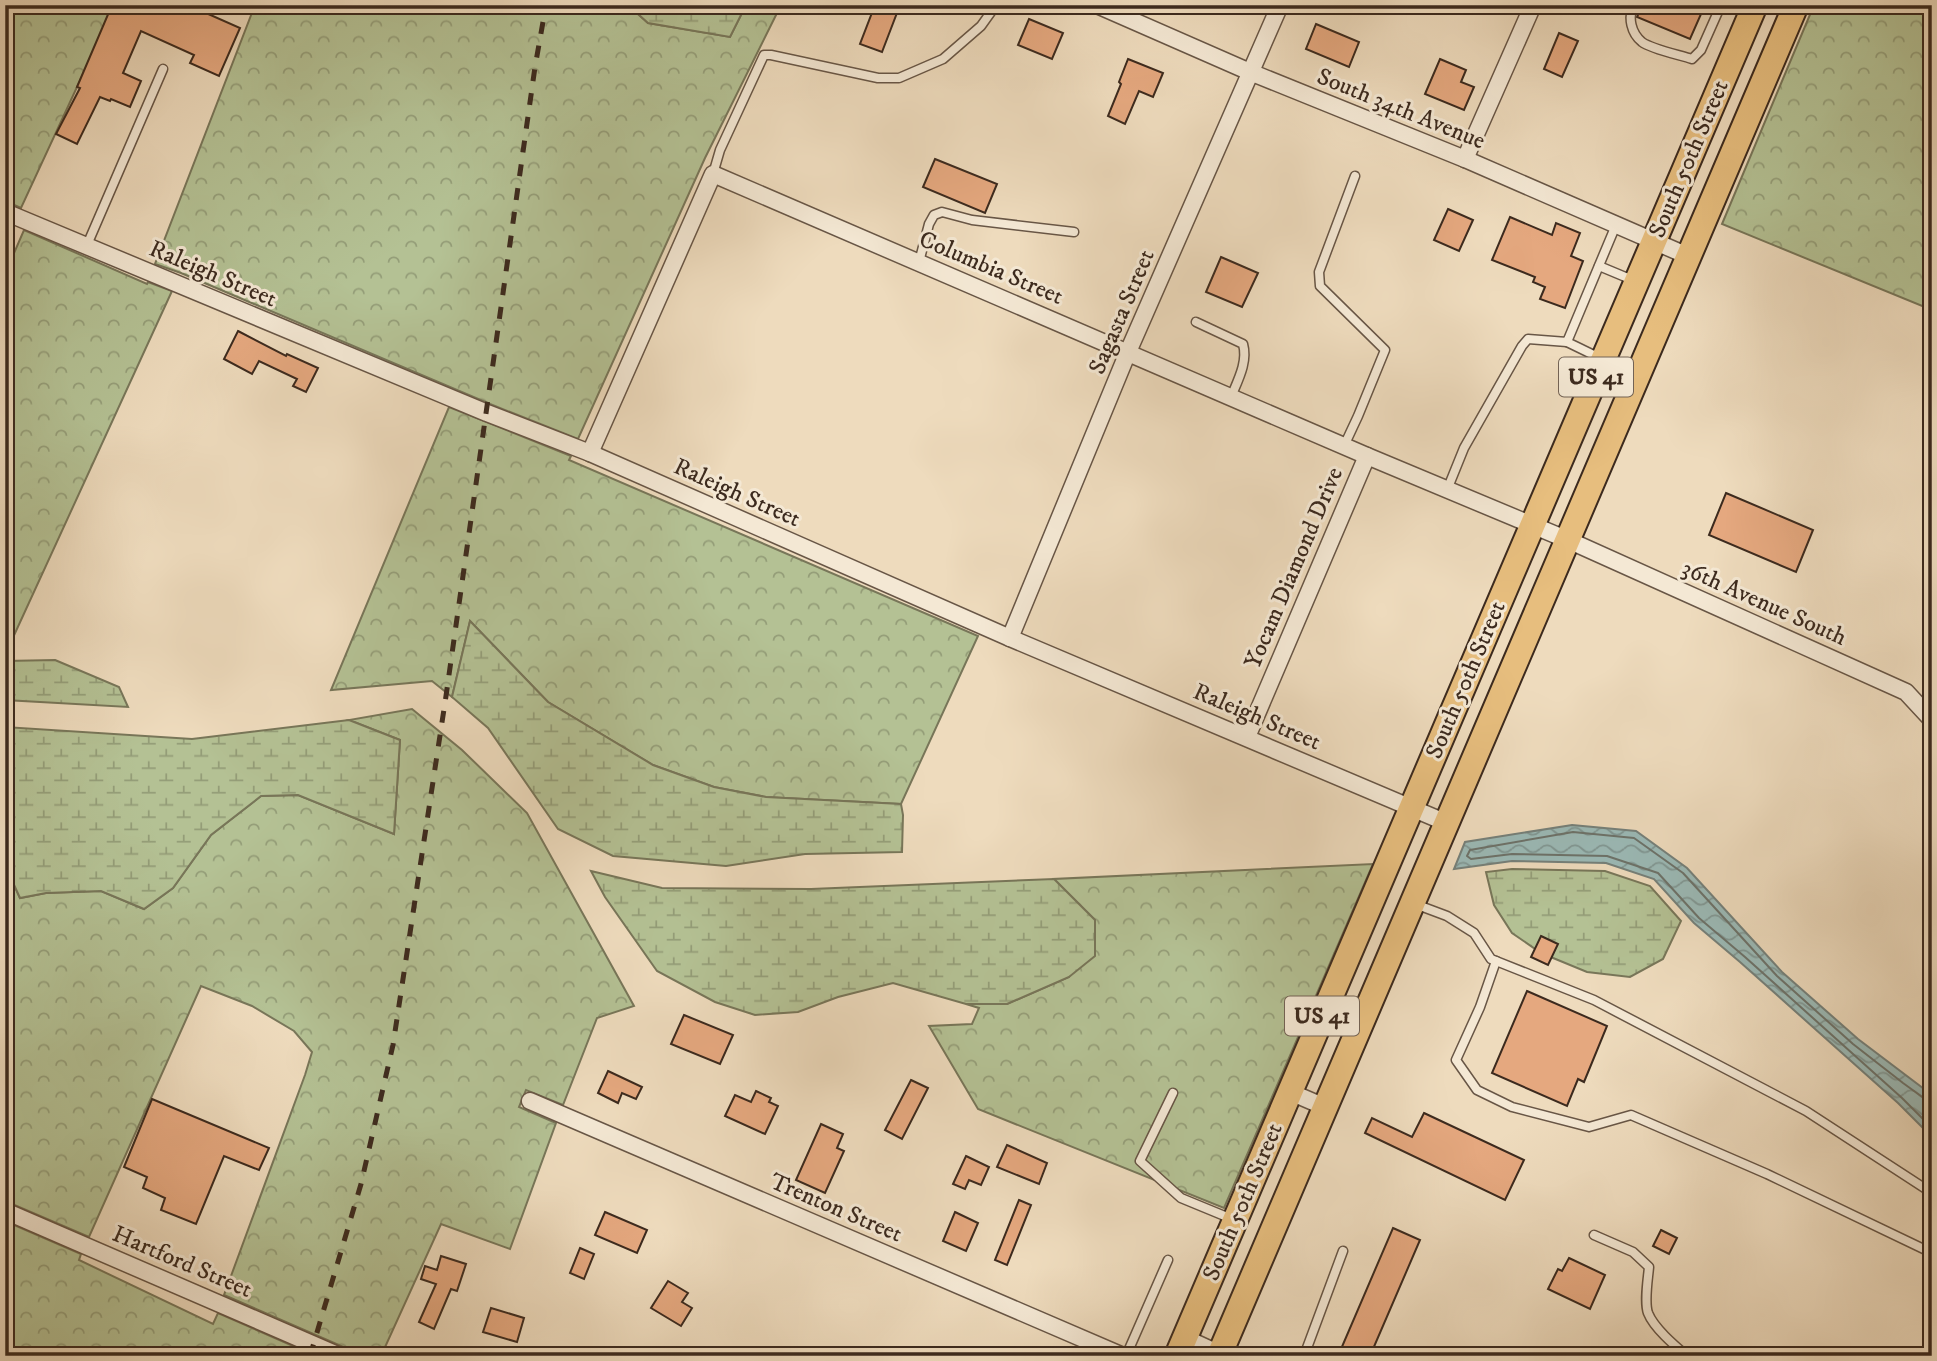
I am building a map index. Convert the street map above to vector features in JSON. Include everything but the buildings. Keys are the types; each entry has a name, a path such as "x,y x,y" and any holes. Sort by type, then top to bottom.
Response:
{"main road":[{"name":"South 50th Street","path":"1181,1347 1755,5"},
{"name":"South 50th Street","path":"1221,1355 1796,5"}],"street":[{"name":"South 34th Avenue","path":"1097,5 1250,72 1465,159 1688,256"},
{"name":"Sagasta Street","path":"1010,638 1128,352 1280,5"},
{"path":"1465,159 1533,5"},
{"name":"Columbia Street","path":"713,174 1532,525"},
{"path":"590,453 713,174"},
{"name":"Raleigh Street","path":"5,212 487,413 590,453 1010,638 1447,823"},
{"name":"Yocam Diamond Drive","path":"1247,737 1367,456"},
{"name":"36th Avenue South","path":"1532,525 1906,692 1932,720"},
{"path":"1290,1091 1325,1107"},
{"name":"Trenton Street","path":"530,1101 1125,1356"},
{"name":"Hartford Street","path":"5,1211 340,1356"},
{"path":"1181,1347 1221,1355"}],"lane":[{"path":"713,174 720,150 764,55 878,78 899,78 943,60 981,26 996,5"},
{"path":"1633,5 1630,24 1642,42 1692,59 1702,50 1721,5"},
{"path":"86,246 163,69"},
{"path":"1344,446 1384,350 1320,286 1319,272 1356,176"},
{"path":"919,262 929,224 934,215 943,212 972,220 1074,232"},
{"path":"1567,342 1616,225"},
{"path":"1599,266 1636,282"},
{"path":"1196,322 1243,344 1245,352 1241,372 1231,397"},
{"path":"1447,490 1464,448 1528,339 1567,342 1603,359"},
{"path":"1413,903 1447,916 1475,933 1492,959 1594,1000 1794,1105 1932,1192"},
{"path":"1496,961 1480,1007 1456,1060 1477,1090 1512,1107 1588,1127 1632,1115 1768,1174 1932,1253"},
{"path":"1172,1093 1140,1161 1181,1198 1235,1221"},
{"path":"1594,1236 1633,1252 1649,1267 1647,1312 1665,1337 1687,1356"},
{"path":"1304,1356 1343,1251"},
{"path":"1125,1356 1168,1261"}],"green space":[{"path":"5,5 115,5 21,208 5,201"},
{"path":"255,5 628,5 648,23 730,37 746,5 781,5 705,158 578,439 155,264"},
{"path":"628,5 746,5 730,37 648,23"},
{"path":"1814,5 1932,5 1932,310 1722,224"},
{"path":"24,230 147,284 148,282 172,291 5,655 5,274"},
{"path":"449,407 571,456 569,460 978,636 901,804 766,797 714,787 653,765 548,702 470,621 452,697 432,681 331,690"},
{"path":"470,621 548,702 653,765 714,787 766,797 901,804 902,852 805,854 726,866 613,856 558,829 488,728 452,697"},
{"path":"55,660 119,687 128,707 5,700 5,661"},
{"path":"412,709 462,750 527,813 634,1006 597,1018 563,1105 526,1090 519,1107 556,1123 510,1249 441,1224 381,1356 364,1356 224,1295 312,1052 294,1031 252,1006 201,986 89,1237 5,1201 5,865 20,898 46,893 101,891 144,909 173,888 211,835 261,796 298,795 394,834 400,740 349,720"},
{"path":"349,720 400,740 394,834 298,795 261,796 211,835 173,888 144,909 101,891 46,893 20,898 5,865 5,727 192,739"},
{"path":"1373,864 1224,1208 978,1109 929,1026 972,1024 979,1008 966,1004 1007,1004 1069,977 1095,920 1054,879"},
{"path":"1512,869 1605,871 1650,886 1681,921 1663,959 1630,977 1587,972 1541,953 1512,933 1494,905 1486,872"},
{"path":"591,871 662,888 811,889 1054,879 1095,920 1095,956 1069,977 1007,1004 966,1004 893,983 838,997 798,1012 755,1015 715,1002 657,971 605,897"},
{"path":"5,1221 81,1254 79,1260 213,1324 218,1313 316,1356 5,1356"}],"water":[{"path":"1572,825 1636,831 1687,868 1782,972 1858,1039 1932,1095 1932,1137 1898,1103 1694,923 1654,879 1606,863 1512,861 1454,869 1465,842"}],"railway":[{"path":"310,1356 361,1184 393,1045 546,5"}]}
